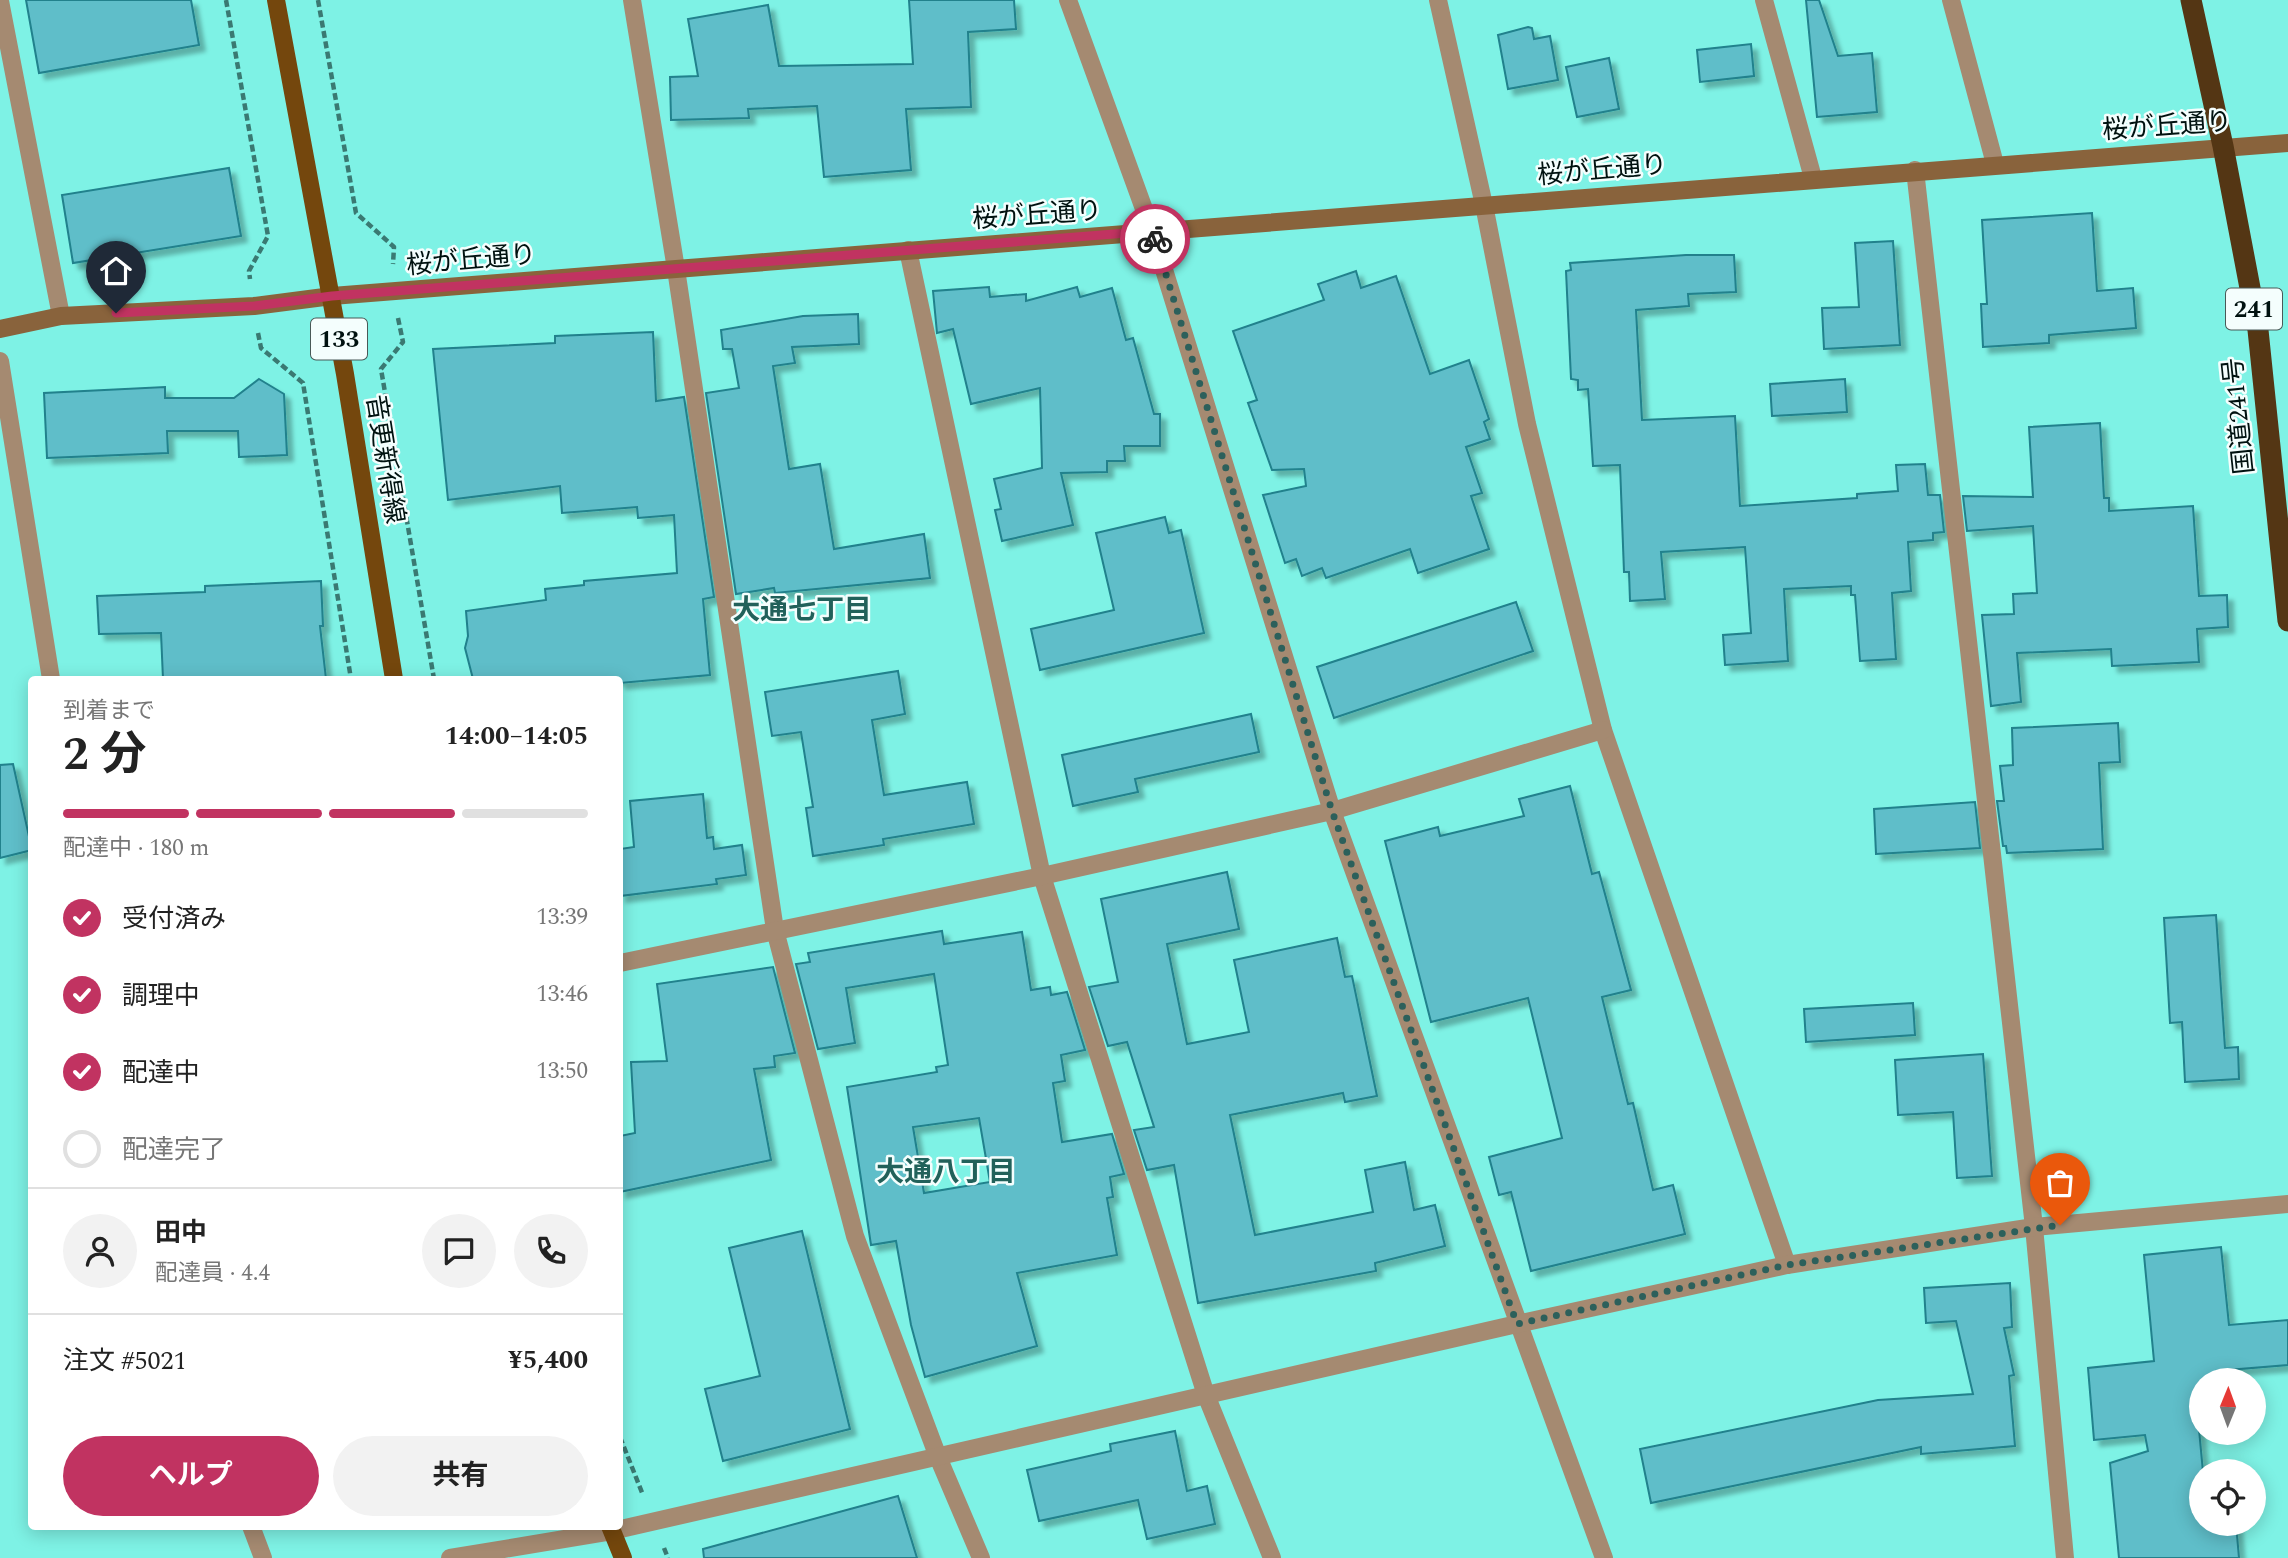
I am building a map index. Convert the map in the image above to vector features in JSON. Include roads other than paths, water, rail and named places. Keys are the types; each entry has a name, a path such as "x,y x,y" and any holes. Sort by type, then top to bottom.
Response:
{"highway":[{"name":"国道241号","path":"2191,0 2224,146 2258,330 2288,621"}],"main road":[{"name":"音更新得線","path":"276,0 332,296 394,676"},
{"path":"611,1530 624,1558"}],"street":[{"path":"632,0 676,268 775,930 855,1236 938,1457 981,1558"},
{"path":"1068,0 1152,231 1332,811 1604,1558"},
{"path":"1438,0 1484,205 1527,424 1603,730 1787,1265"},
{"path":"1764,0 1813,178"},
{"path":"1951,0 1995,164"},
{"path":"0,1 61,316"},
{"name":"桜が丘通り","path":"0,329 61,316 254,306 332,296 676,268 2288,143"},
{"path":"1915,170 2034,1227 2065,1558"},
{"path":"908,250 1042,876 1206,1395 1272,1558"},
{"path":"0,361 51,676"},
{"path":"623,962 1042,876 1332,811 1603,730"},
{"path":"623,1527 1787,1265 2034,1227 2288,1204"},
{"path":"252,1530 263,1558"},
{"path":"450,1558 605,1530"}],"district":[{"name":"大通七丁目","path":"802,609"},
{"name":"大通八丁目","path":"946,1171"}]}
